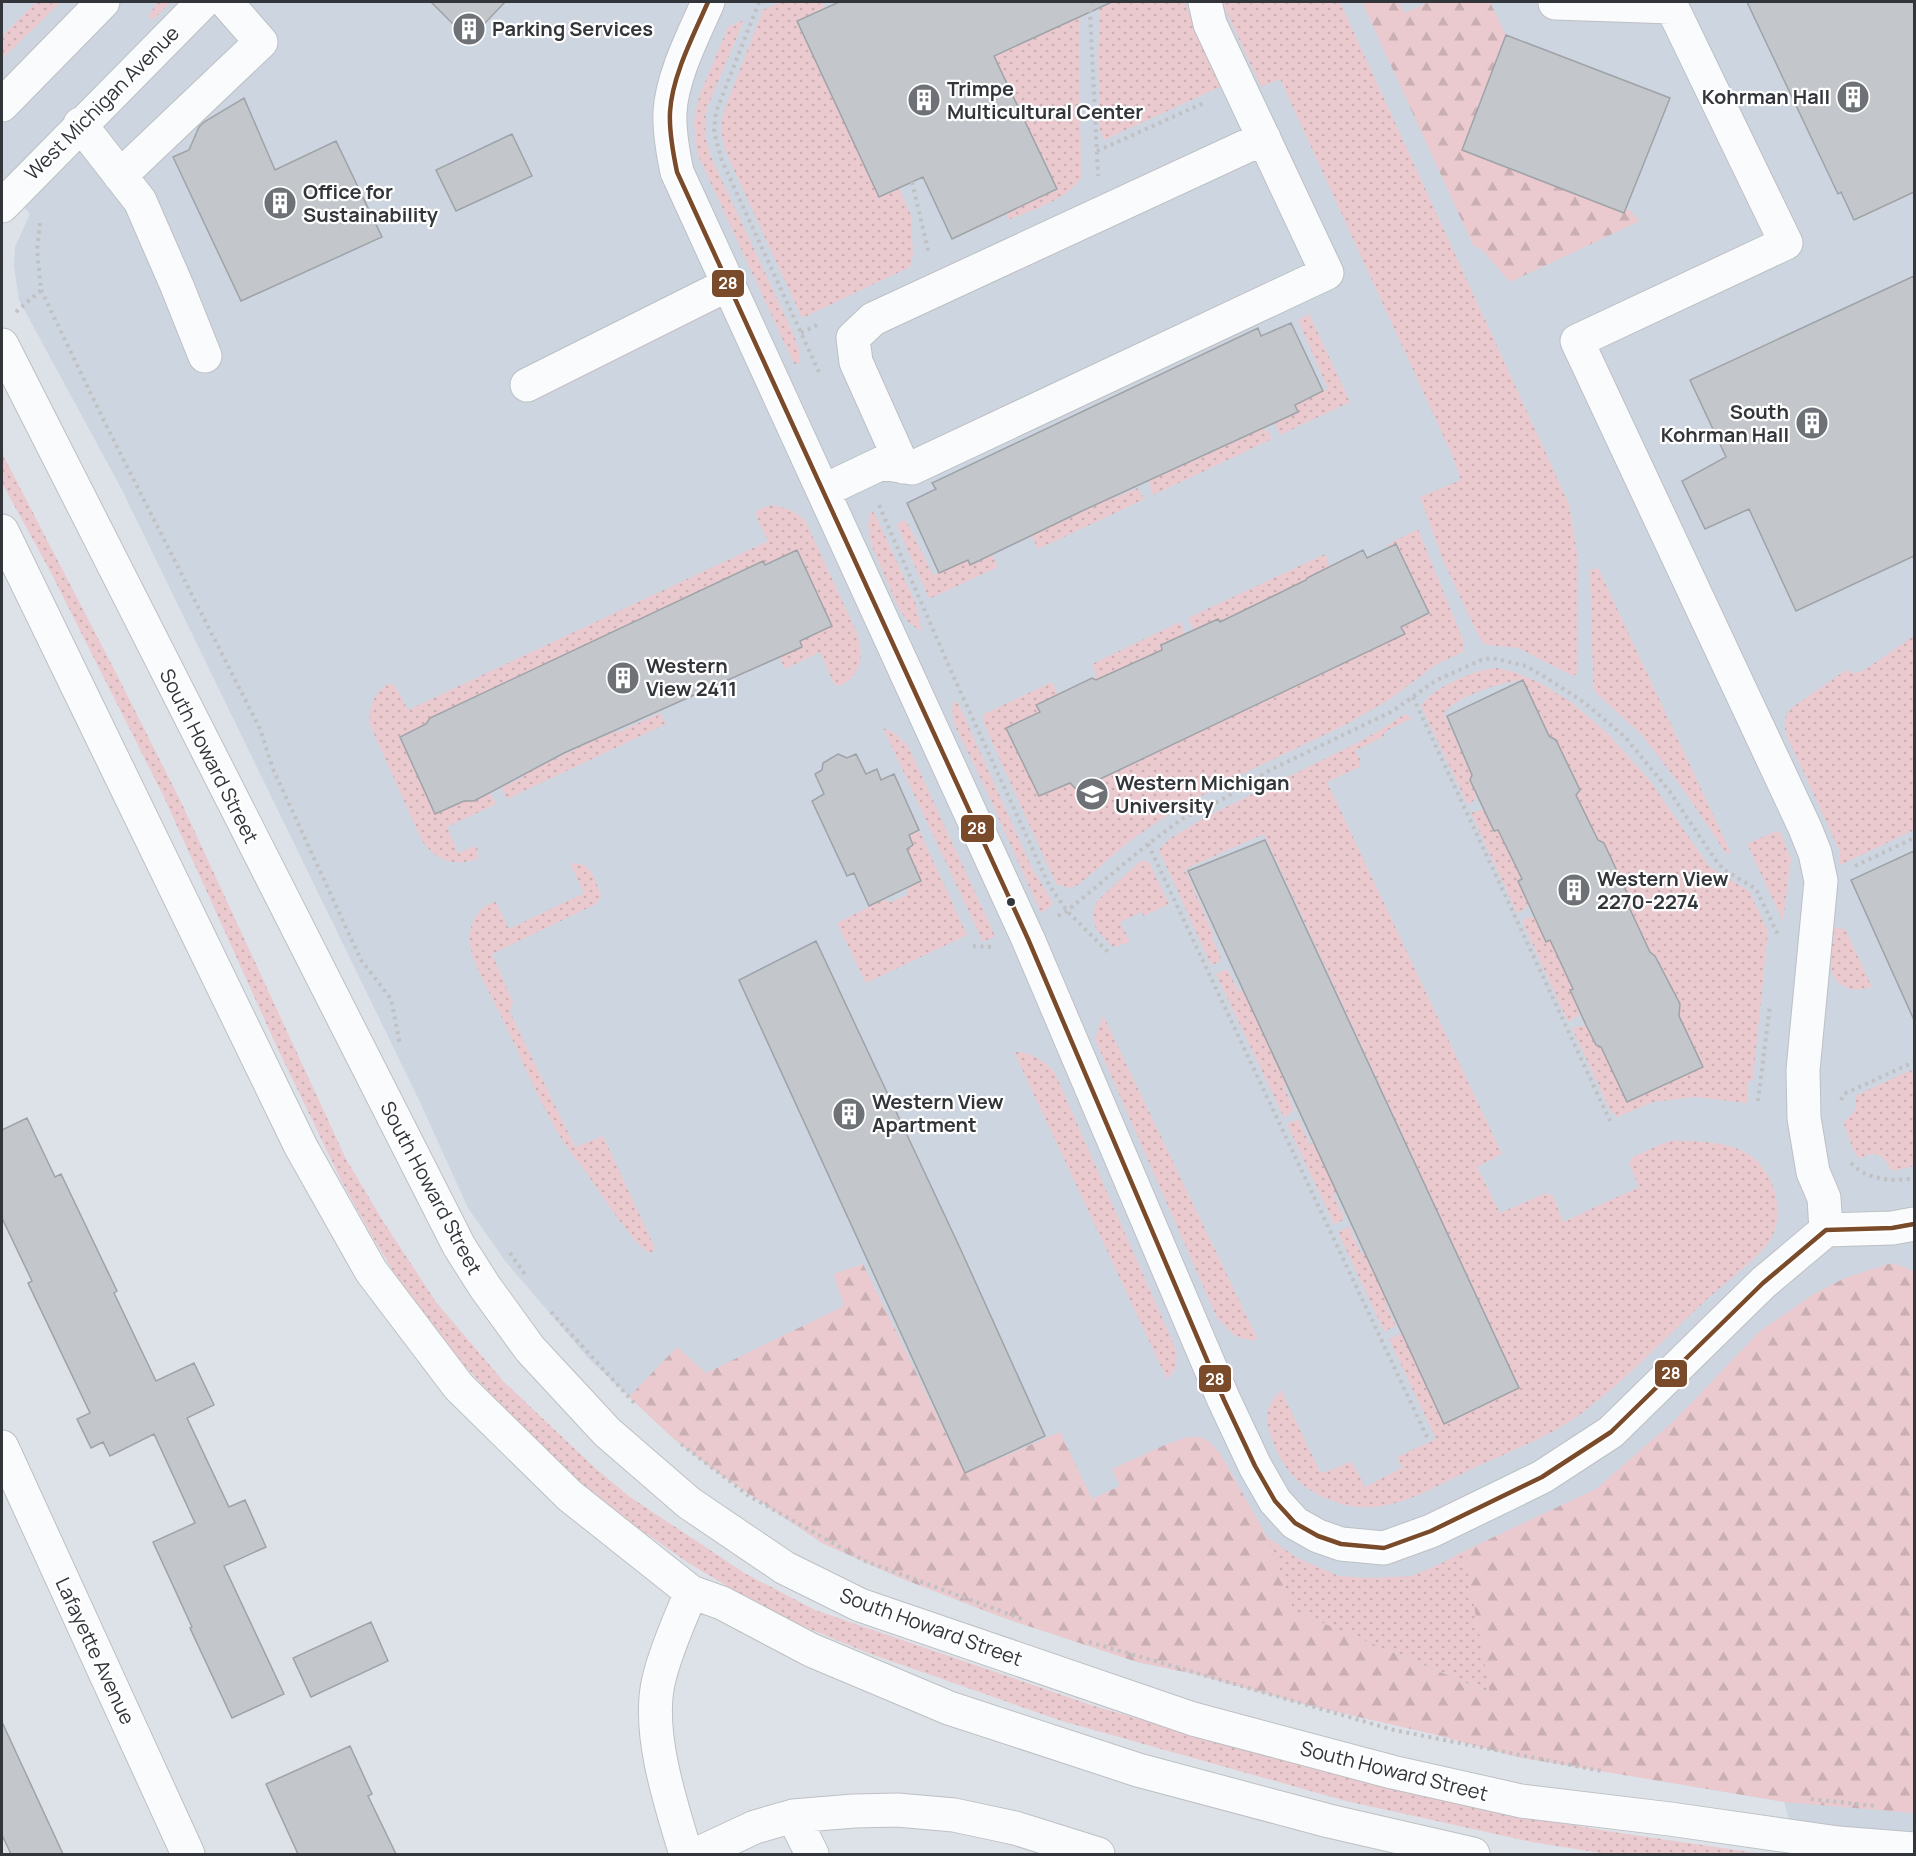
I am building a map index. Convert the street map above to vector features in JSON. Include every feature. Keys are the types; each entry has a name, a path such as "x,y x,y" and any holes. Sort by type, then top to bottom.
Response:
{"street":[{"path":"2,105 103,2"},
{"name":"West Michigan Avenue","path":"2,206 80,124 203,2"},
{"path":"120,176 261,42 226,2"},
{"path":"708,2 677,78 670,111 672,146 678,172 1028,939 1224,1401 1255,1466 1275,1501 1295,1523 1318,1536 1341,1544 1384,1548 1431,1531 1542,1477 1611,1432 1763,1283 1826,1230 1892,1228 1914,1224"},
{"path":"823,491 882,463 912,468 1327,273 1210,24 1205,2"},
{"path":"1555,3 1672,7 1786,243 1577,341 1805,828 1815,854 1821,881 1803,1089 1804,1118 1814,1172 1824,1198 1826,1230"},
{"path":"80,124 140,201 205,356"},
{"path":"903,467 856,362 853,338 873,319 1264,138"},
{"path":"527,385 729,284"},
{"name":"South Howard Street","path":"5,332 405,1143 459,1246 485,1287 530,1349 607,1432 690,1503 785,1568 860,1605 1193,1719 1392,1772 1521,1801 1838,1843 1914,1849"},
{"path":"2,531 301,1147 370,1271 459,1387 570,1496 691,1592 722,1603 811,1650 949,1708 1138,1770 1329,1821 1473,1854"},
{"name":"Lafayette Avenue","path":"2,1447 188,1854"},
{"path":"686,1854 673,1813 655,1721 659,1680 691,1592"},
{"path":"697,1854 755,1827 793,1816 897,1810 954,1815 1017,1841 1098,1854"},
{"path":"793,1816 812,1854"}],"path":[{"path":"759,2 716,112 714,132 722,161 820,375"},
{"path":"1092,2 1098,181"},
{"path":"1097,151 1212,99"},
{"path":"912,182 930,259"},
{"path":"40,223 37,250 41,290 106,425 260,729 273,769 362,960 391,999 401,1046"},
{"path":"5,332 41,290"},
{"path":"801,333 821,323"},
{"path":"864,471 951,671 1049,885 1068,911 1109,953"},
{"path":"973,946 1000,947 1028,939 1053,919 1068,911 1148,844 1182,819 1223,799 1270,770 1393,711 1446,676 1481,660 1492,658 1526,666 1585,704 1626,738 1670,792 1723,869 1756,889 1778,934 1777,946"},
{"path":"1413,697 1610,1121"},
{"path":"1821,881 1914,838"},
{"path":"1148,844 1428,1439"},
{"path":"1758,1101 1771,994"},
{"path":"1837,1106 1844,1094 1914,1062"},
{"path":"1845,1154 1858,1171 1877,1178 1905,1180 1914,1178"},
{"path":"506,1246 532,1285"},
{"path":"545,1305 643,1412"},
{"path":"677,1441 749,1496 865,1561 1034,1623"},
{"path":"1079,1639 1394,1730 1603,1771"},
{"path":"1811,1799 1880,1807"}],"shaded area":[{"name":"Western Michigan University","path":"2,2 1914,2 1914,1854 1799,1854 1784,1802 1517,1756 1307,1705 1199,1675 1137,1662 1004,1618 898,1577 822,1543 721,1475 674,1439 589,1359 506,1262 468,1208 419,1100 121,488 19,300 14,266 15,247 30,214 2,180"}],"green space":[{"path":"36,2 61,2 4,57 2,36"},
{"path":"158,2 171,2 153,20 148,16"},
{"path":"781,2 822,2 825,8 797,22 879,197 899,188 911,216 913,255 910,267 802,318 728,157 721,129 724,111 763,10"},
{"path":"1070,2 1082,2 1079,36 1081,177 1076,185 1059,197 1008,220 1006,213 1057,189 994,56 1078,18"},
{"path":"1100,2 1185,2 1222,86 1104,140 1100,131 1098,56"},
{"path":"1222,2 1340,2 1569,504 1578,559 1578,673 1573,676 1518,648 1483,643 1478,635 1442,558 1420,497 1461,480 1452,455 1280,79 1261,87"},
{"path":"1362,2 1399,2 1405,13 1429,2 1490,2 1506,35 1462,150 1625,213 1627,208 1640,221 1510,282 1482,250 1473,245"},
{"path":"744,20 707,108 706,139 711,157 794,335 800,354 799,363 794,364 697,153 694,122 700,94 728,27"},
{"path":"1309,314 1350,402 1280,435 1275,422 1295,405 1328,389 1298,320"},
{"path":"1264,428 1272,439 1153,495 1148,480"},
{"path":"2,453 182,804 346,1159 381,1218 436,1302 504,1382 595,1468 630,1497 746,1574 815,1610 1094,1706 1275,1757 1488,1810 1607,1831 1763,1854 1607,1854 1532,1842 1346,1801 1062,1721 868,1653 805,1627 749,1599 690,1564 634,1525 578,1480 512,1417 464,1365 397,1277 372,1236 341,1180 277,1047 163,795 48,567 2,483"},
{"path":"1137,488 1145,499 1038,549 1031,535 1114,496 1115,498"},
{"path":"773,505 791,511 806,522 857,633 860,657 852,677 838,686 834,684 820,652 785,669 779,656 802,647 800,641 832,626 797,550 765,565 763,562 430,718 426,724 400,737 435,813 464,801 474,801 489,792 496,804 447,827 458,853 475,846 478,850 477,859 453,862 439,857 427,848 370,725 371,706 379,691 389,683 395,686 408,710 768,541 755,514 759,509"},
{"path":"871,510 876,516 916,604 922,632 908,622 898,607 871,544 868,525"},
{"path":"906,520 933,575 968,560 970,565 992,555 998,567 931,598 928,596 898,528 898,523"},
{"path":"1418,529 1463,640 1463,652 1437,664 1387,701 1347,724 1232,779 1174,811 1131,840 1078,885 1069,888 1056,884 988,733 983,720 984,714 1052,682 1058,695 1037,705 1040,712 1006,728 1039,796 1070,783 1078,790 1206,728 1429,613 1396,544 1388,548 1387,545"},
{"path":"1325,554 1330,566 1306,580 1220,622 1218,619 1194,630 1188,618"},
{"path":"1598,568 1731,853 1726,853 1685,792 1643,736 1596,693 1593,686 1590,570"},
{"path":"1180,622 1184,634 1162,650 1096,680 1092,678 1097,676 1092,664"},
{"path":"1914,636 1914,830 1840,865 1840,852 1785,732 1785,718 1790,709 1846,670 1854,673 1863,671"},
{"path":"1496,668 1514,672 1540,683 1571,702 1607,733 1650,781 1709,866 1749,891 1768,931 1753,1079 1747,1083 1748,1103 1695,1097 1653,1102 1617,1117 1610,1110 1572,1028 1586,1025 1596,1045 1601,1047 1627,1102 1703,1067 1679,1016 1679,1004 1656,956 1650,952 1628,905 1630,899 1604,843 1598,840 1576,795 1580,790 1556,740 1549,736 1523,680 1481,690 1451,706 1444,713 1472,775 1470,780 1477,798 1468,805 1421,706 1444,686 1477,672"},
{"path":"953,700 959,705 1032,868 1053,903 1041,913 955,726 952,711"},
{"path":"660,713 666,724 507,799 502,787 522,778 524,774 613,731 619,732"},
{"path":"1405,714 1412,718 1386,731 1383,737 1355,751 1360,759 1359,767 1327,782 1502,1154 1477,1167 1500,1213 1546,1193 1553,1196 1563,1222 1639,1187 1629,1163 1633,1157 1670,1141 1677,1141 1720,1144 1750,1155 1769,1178 1776,1195 1778,1214 1770,1240 1757,1256 1704,1302 1628,1374 1579,1415 1543,1437 1419,1495 1400,1502 1360,1507 1339,1503 1317,1494 1296,1479 1281,1460 1269,1429 1267,1416 1271,1403 1281,1390 1320,1472 1326,1472 1350,1462 1365,1487 1402,1468 1397,1457 1436,1439 1389,1339 1402,1333 1444,1424 1519,1388 1264,834 1185,869 1221,958 1220,962 1211,965 1159,850 1169,839 1204,818 1359,742"},
{"path":"883,728 896,734 908,746 995,936 983,942"},
{"path":"1484,809 1494,831 1498,830 1522,879 1518,881 1529,905 1517,913 1471,813"},
{"path":"919,830 967,935 866,983 837,923 883,900 891,902 907,895 907,888 921,881 907,849 913,845 909,835"},
{"path":"1776,831 1781,834 1791,859 1783,921 1747,844"},
{"path":"1140,861 1147,861 1150,864 1169,904 1144,916 1141,912 1120,922 1130,942 1113,947 1096,929 1093,911 1097,901"},
{"path":"573,863 584,866 594,877 601,896 596,904 492,954 513,1002 510,1012 575,1147 603,1136 654,1246 655,1249 651,1253 636,1241 626,1228 558,1132 484,983 470,945 472,924 479,912 490,904 496,902 509,929 584,893 571,865"},
{"path":"1534,917 1546,941 1550,940 1573,989 1570,991 1581,1014 1568,1022 1522,921"},
{"path":"1833,928 1845,929 1872,987 1859,990 1846,988 1836,980 1831,967"},
{"path":"1227,969 1239,992 1244,990 1287,1085 1284,1087 1294,1110 1284,1118 1216,974"},
{"path":"1103,1015 1257,1338 1255,1341 1236,1337 1217,1318 1095,1039"},
{"path":"1014,1052 1036,1057 1054,1071 1174,1345 1176,1363 1167,1379"},
{"path":"1911,1070 1914,1077 1914,1166 1891,1171 1879,1155 1870,1154 1859,1159 1843,1122 1854,1111 1855,1096"},
{"path":"1298,1119 1310,1144 1314,1143 1337,1193 1333,1195 1345,1219 1334,1224 1287,1124"},
{"path":"1349,1227 1361,1253 1364,1252 1396,1326 1384,1331 1338,1232"},
{"path":"1892,1263 1914,1271 1914,1813 1784,1802 1517,1757 1437,1735 1307,1705 1199,1675 1137,1662 1004,1618 898,1577 822,1543 721,1475 674,1439 629,1397 677,1347 706,1373 844,1306 834,1276 836,1273 863,1264 965,1473 1060,1432 1092,1499 1120,1486 1112,1469 1167,1444 1188,1437 1200,1437 1211,1443 1221,1455 1267,1537 1294,1611 1490,1693 1464,1551 1596,1489 1676,1419 1760,1331 1814,1294 1845,1278"},
{"path":"1267,1537 1297,1558 1339,1576 1370,1578 1411,1576 1464,1551 1491,1693 1294,1611"}],"building":[{"name":"Parking Services","path":"431,2 505,2 469,40"},
{"name":"Trimpe Multicultural Center","path":"839,2 1112,2 994,56 1057,189 952,239 923,177 879,197 797,21"},
{"name":"Kohrman Hall","path":"1747,2 1914,2 1914,192 1854,220 1841,192 1838,194"},
{"path":"1506,35 1670,98 1624,213 1462,150"},
{"name":"Office for Sustainability","path":"244,98 275,170 336,141 382,237 241,301 173,157 189,150 199,127 204,122"},
{"path":"512,134 532,176 456,211 436,170"},
{"name":"South Kohrman Hall","path":"1914,276 1914,556 1796,611 1749,509 1705,529 1682,481 1726,457 1690,380"},
{"path":"1291,323 1323,391 1295,405 1298,412 970,565 968,560 939,573 907,503 936,489 932,483 1258,328 1261,336"},
{"path":"1396,544 1429,613 1401,627 1405,634 1077,790 1070,783 1039,796 1006,728 1040,712 1036,705 1092,678 1096,680 1162,650 1161,645 1218,619 1220,622 1363,550 1367,558"},
{"name":"Western View 2411","path":"797,550 832,626 800,641 802,647 564,753 474,801 464,801 435,814 400,737 426,724 430,718 763,561 765,565"},
{"name":"Western View 2270-2274","path":"1523,680 1549,736 1556,740 1580,790 1576,795 1598,840 1604,843 1630,899 1628,905 1650,952 1655,956 1680,1004 1679,1016 1703,1067 1627,1102 1601,1047 1596,1045 1586,1025 1570,990 1573,989 1550,940 1546,942 1518,881 1522,879 1498,830 1494,831 1470,780 1472,775 1447,716"},
{"path":"838,754 847,758 856,754 866,774 877,769 881,780 894,774 919,830 909,835 913,845 907,849 921,881 869,906 854,873 847,876 812,801 824,794 815,774 822,770 823,763"},
{"path":"1265,840 1519,1388 1444,1424 1188,871"},
{"path":"1914,851 1914,1020 1851,880"},
{"name":"Western View Apartment","path":"816,941 1045,1436 965,1473 739,980"},
{"path":"27,1118 55,1177 61,1174 117,1291 114,1293 156,1381 194,1363 214,1405 187,1418 229,1507 245,1500 266,1547 224,1566 284,1694 232,1718 153,1542 195,1523 154,1434 110,1456 103,1442 91,1448 77,1419 90,1413 28,1283 32,1281 2,1218 2,1130"},
{"path":"371,1622 388,1661 311,1697 293,1658"},
{"path":"2,1722 63,1854 11,1854 2,1835"},
{"path":"350,1746 372,1794 368,1796 396,1854 298,1854 266,1784"}],"transit line":[{"name":"28","path":"708,2 684,56 672,98 670,127 677,172 1028,939 1224,1400 1255,1466 1275,1501 1295,1523 1318,1536 1341,1544 1384,1548 1431,1531 1542,1477 1611,1432 1763,1283 1826,1230 1892,1228 1914,1224"}],"place":[{"name":"Parking Services","path":"469,29"},
{"name":"Kohrman Hall","path":"1853,97"},
{"name":"Trimpe Multicultural Center","path":"924,100"},
{"name":"Office for Sustainability","path":"280,203"},
{"name":"South Kohrman Hall","path":"1812,423"},
{"name":"Western View 2411","path":"623,678"},
{"name":"Western Michigan University","path":"1092,794"},
{"name":"Western View 2270-2274","path":"1574,890"},
{"name":"Western View Apartment","path":"849,1114"}]}
